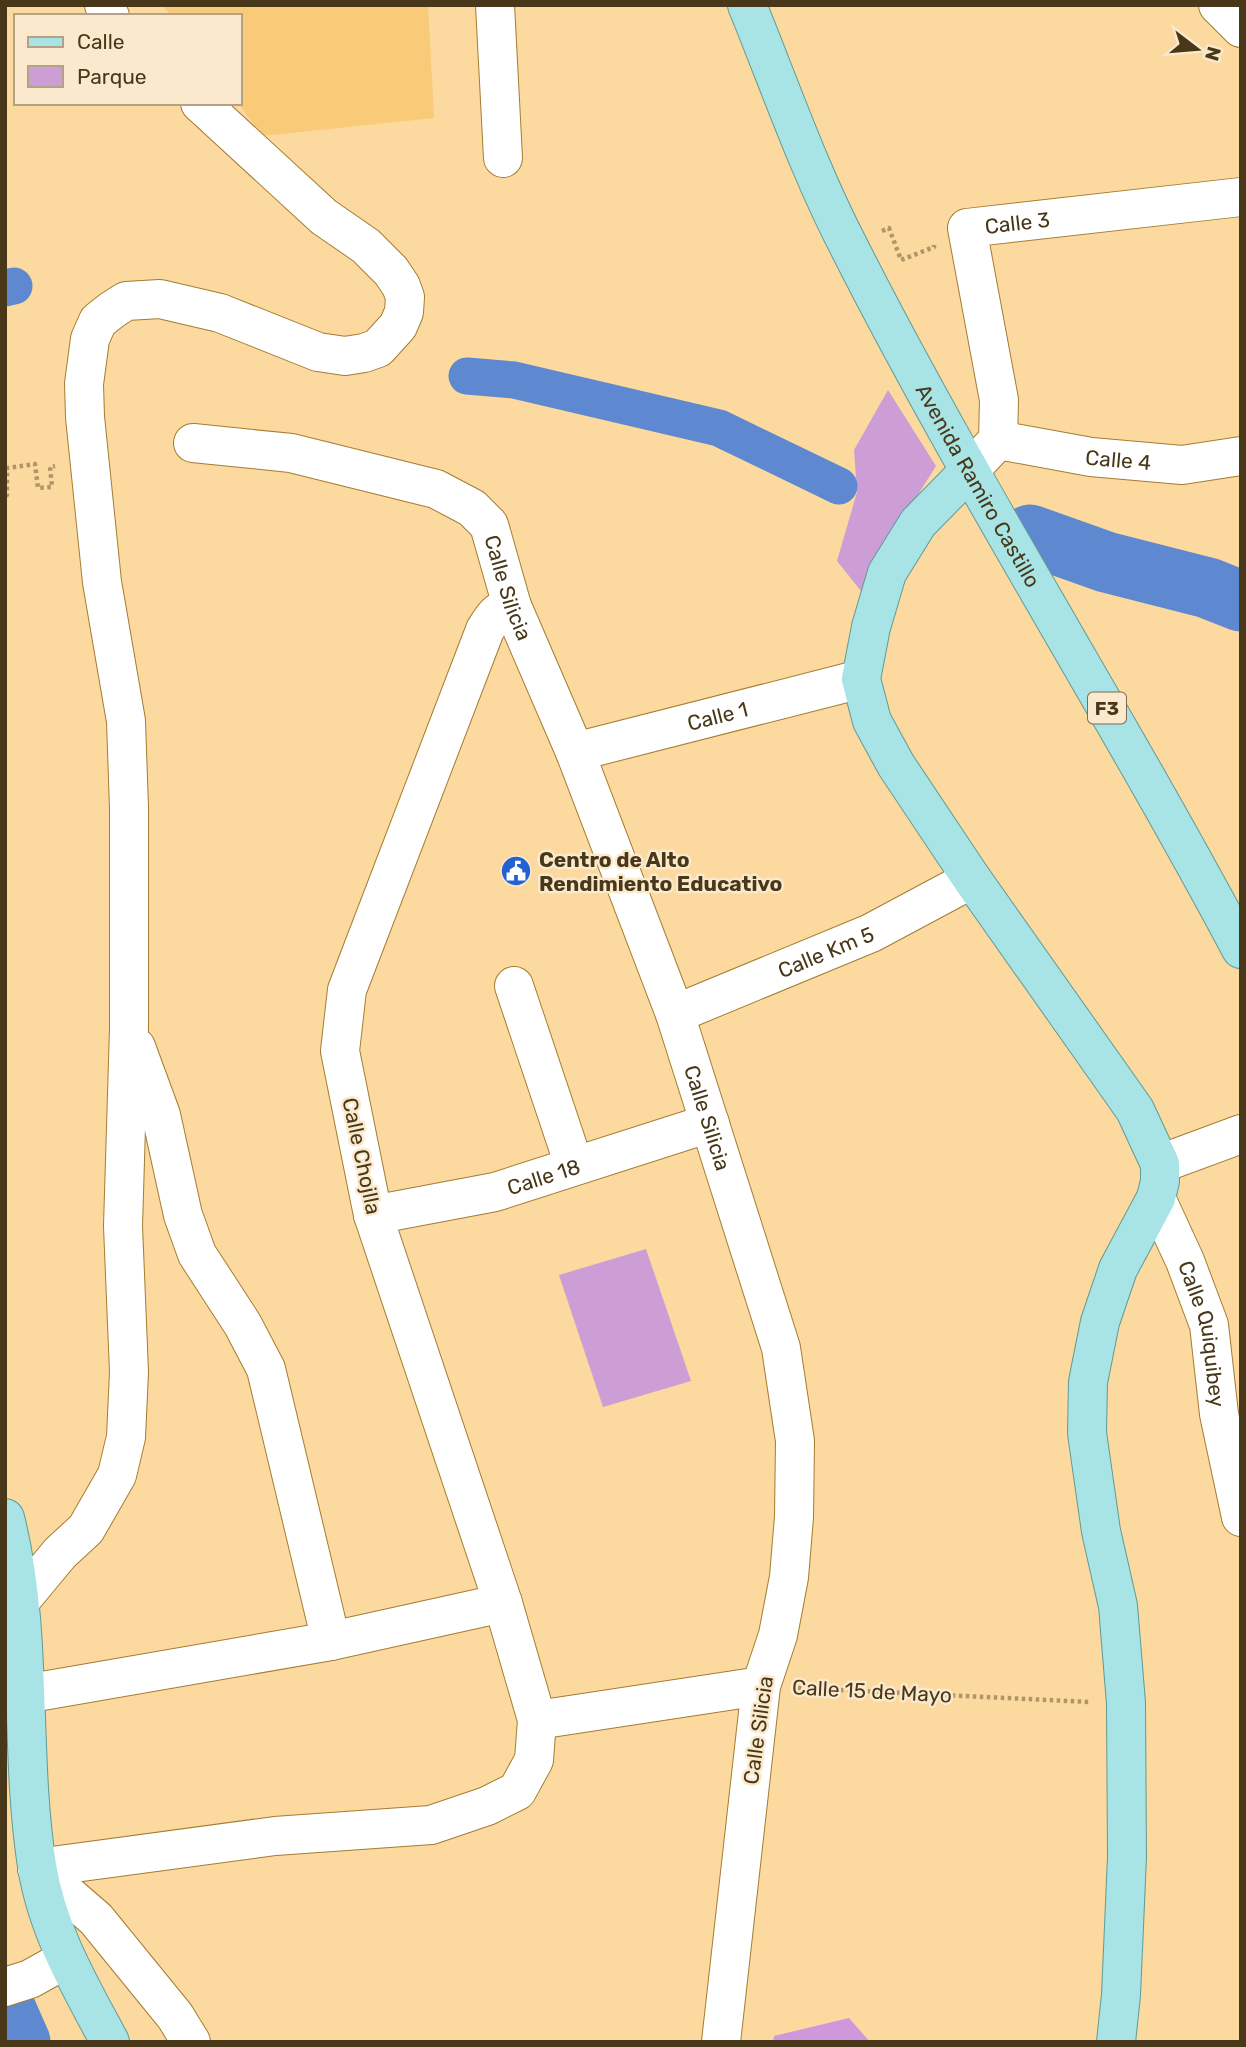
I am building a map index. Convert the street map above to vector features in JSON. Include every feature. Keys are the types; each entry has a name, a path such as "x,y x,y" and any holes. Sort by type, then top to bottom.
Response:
{"main road":[{"name":"Avenida Ramiro Castillo","path":"747,5 847,244 969,471 1175,824 1241,949"},
{"path":"969,471 918,523 887,573 871,627 861,679 872,721 896,765 972,879 1135,1110 1158,1181 1118,1269 1100,1322 1088,1382 1087,1433 1101,1531 1118,1606 1126,1703 1127,1857 1121,1996 1116,2042"},
{"path":"5,1518 21,1600 31,1810 37,1868 66,1959 110,2042"}],"street":[{"path":"495,5 503,158"},
{"path":"1218,5 1241,29"},
{"path":"21,1600 60,1553 86,1529 117,1475 126,1437 129,1372 123,1226 130,886 126,721 102,582 85,417 84,384 90,339 98,321 126,301 160,299 220,313 318,352 345,356 364,354 378,348 398,326 404,312 405,297 391,271 366,246 324,217 202,105"},
{"name":"Calle 3","path":"998,440 999,400 967,228 1241,197"},
{"path":"969,471 998,440"},
{"name":"Calle 4","path":"998,440 1091,457 1182,465 1241,456"},
{"name":"Calle Silicia","path":"193,443 291,453 436,489 472,508 489,525 512,606 575,751 675,1014 781,1348 795,1441 794,1517 789,1577 778,1635 761,1686 721,2042"},
{"name":"Calle Chojlla","path":"512,606 501,609 493,616 485,630 347,990 340,1051 373,1215 503,1603 537,1720"},
{"name":"Calle 1","path":"575,751 861,679"},
{"name":"Calle Km 5","path":"675,1014 871,933 972,879"},
{"path":"514,986 575,1165"},
{"path":"129,1028 161,1115 183,1215 197,1254 243,1325 266,1368 331,1641"},
{"name":"Calle 18","path":"373,1215 495,1192 710,1123"},
{"path":"1158,1181 1241,1135"},
{"name":"Calle Quiquibey","path":"1158,1181 1209,1325 1219,1414 1241,1517"},
{"path":"25,1694 331,1641 503,1603"},
{"name":"Calle 15 de Mayo","path":"537,1720 761,1686"},
{"path":"37,1868 275,1836 431,1825 487,1806 517,1791 534,1760 537,1720"},
{"path":"37,1868 96,1919 176,2016 191,2042"},
{"path":"18,1983 66,1959"}],"path":[{"path":"847,244 889,228 901,260 934,247 932,223 967,228"},
{"path":"5,496 7,468 35,464 38,488 52,487 50,467 61,465"},
{"name":"Calle 15 de Mayo","path":"761,1686 1126,1703"}],"shaded area":[{"path":"163,5 428,5 434,118 262,136 239,105 242,105 242,14 170,14"},
{"path":"849,2018 870,2042 773,2042 774,2036"}],"green space":[{"path":"888,390 936,466 880,555 861,591 837,561 857,492 854,450"},
{"path":"646,1249 691,1381 603,1407 559,1275"}],"waterway":[{"path":"5,288 14,286"},
{"path":"467,376 514,380 719,428 839,486"},
{"path":"1030,535 1106,562 1208,588 1241,601"},
{"path":"5,2008 20,2042"}],"place":[{"name":"Centro de Alto Rendimiento Educativo","path":"516,871"}]}
